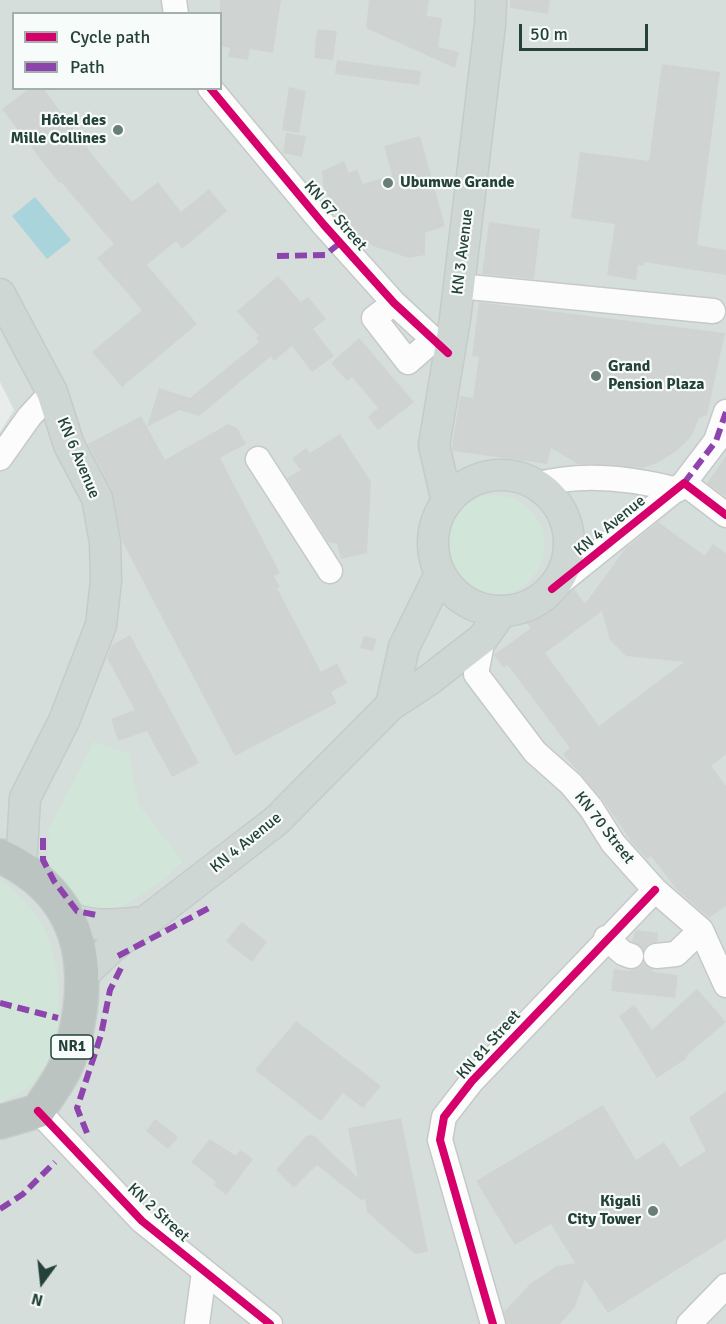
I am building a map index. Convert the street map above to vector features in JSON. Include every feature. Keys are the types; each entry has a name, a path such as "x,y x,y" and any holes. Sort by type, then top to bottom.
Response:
{"highway":[{"name":"NR1","path":"10,861 40,880 70,918 78,941 82,976 77,1031 68,1061 38,1111"},
{"path":"0,1122 38,1111"}],"main road":[{"name":"KN 3 Avenue","path":"447,502 434,445 440,346 459,286 491,0"},
{"name":"KN 6 Avenue","path":"0,294 52,392 69,445 97,498 105,542 106,581 101,625 64,721 13,805 10,861"},
{"path":"503,476 524,479 536,485 554,501 566,522 570,545 567,561 552,589 538,601 520,609 502,611 483,609 466,602 451,589 440,574 434,555 433,537 438,518 447,502 463,487 482,478 503,476"},
{"path":"391,705 404,647 440,574"},
{"name":"KN 4 Avenue","path":"82,976 111,948 276,821 391,705 429,680 483,638 502,611"},
{"path":"70,918 86,924 107,926 145,922"}],"street":[{"name":"KN 67 Street","path":"212,90 316,217 394,303 440,346"},
{"path":"459,286 712,311"},
{"path":"394,303 374,318 408,362 440,346"},
{"path":"0,458 28,417 52,392"},
{"name":"KN 4 Avenue","path":"552,589 680,487 716,441 726,412"},
{"path":"258,459 330,571"},
{"name":"KN 4 Avenue","path":"536,485 560,478 580,476 680,487"},
{"path":"680,487 726,515"},
{"name":"KN 70 Street","path":"483,638 476,674 535,752 571,784 591,808 613,843 654,890 701,930 726,985"},
{"name":"KN 81 Street","path":"493,1324 440,1140 444,1117 472,1081 654,890"},
{"path":"656,956 676,954 701,930"},
{"path":"606,938 630,956"},
{"name":"KN 2 Street","path":"38,1111 142,1221 204,1272 244,1314 270,1324"},
{"path":"197,1324 204,1272"},
{"path":"689,1324 726,1286"}],"shaded area":[{"path":"0,0 726,0 726,1324 0,1324 0,432 14,410 0,382"}],"green space":[{"path":"494,495 513,499 529,510 540,526 544,545 540,564 529,580 513,591 494,595 475,591 459,580 448,564 444,545 448,526 459,510 475,499"},
{"path":"94,742 129,754 138,804 183,862 160,882 113,912 87,911 48,864 49,829"},
{"path":"0,879 33,911 47,935 56,971 59,1013 51,1053 43,1070 28,1087 0,1103"}],"water":[{"path":"35,197 71,240 47,259 12,216"}],"building":[{"path":"220,0 281,0 273,53 250,49 248,60 228,57 230,48 222,46 222,12 220,12"},
{"path":"369,0 429,0 427,16 442,18 438,47 459,52 455,68 366,28"},
{"path":"510,0 550,0 548,14 510,8"},
{"path":"317,29 337,31 333,60 314,58"},
{"path":"337,60 421,71 419,85 335,74"},
{"path":"662,64 720,72 697,245 726,250 726,275 644,262 643,266 638,265 636,280 607,275 615,224 571,218 580,152 649,161"},
{"path":"289,87 306,91 299,133 282,130"},
{"path":"27,90 44,90 94,157 132,202 158,182 181,212 209,189 227,211 182,249 176,241 147,265 197,324 122,387 92,352 142,310 97,258 114,244 61,182 59,183 2,109"},
{"path":"286,133 306,136 302,157 283,153"},
{"name":"Ubumwe Grande","path":"420,136 445,226 425,233 425,255 409,258 373,246 354,235 332,204 323,185 322,171 344,161 349,173 357,169 363,184 392,175 384,146"},
{"path":"489,222 540,229 534,279 482,274"},
{"path":"278,276 301,302 308,297 326,319 313,329 334,356 312,372 292,346 274,361 271,356 199,416 180,410 147,427 159,388 190,398 259,342 256,338 259,336 237,311"},
{"name":"Grand Pension Plaza","path":"479,302 725,333 707,415 699,418 691,437 675,452 643,468 578,464 551,448 547,464 453,451 452,444 460,396 473,398 479,357 472,356"},
{"path":"359,338 414,402 378,430 368,417 378,408 352,377 347,381 331,363"},
{"path":"141,416 165,460 228,424 237,428 246,444 220,458 280,573 274,576 280,587 277,588 321,672 337,663 347,683 331,692 337,703 235,756 122,541 112,490 88,444"},
{"path":"340,434 371,482 367,553 341,559 337,544 328,542 287,478 301,470 292,459 306,448 310,453"},
{"path":"726,456 726,497 707,483"},
{"path":"658,522 705,556 713,544 726,553 726,754 711,766 726,786 726,906 709,918 677,890 651,856 647,859 634,845 602,799 563,754 570,748 510,668 507,665 504,668 494,655 531,628 526,622 574,589 585,604 625,549","holes":["602,611 610,640 626,656 684,662 599,726 545,653"]},
{"path":"130,635 199,763 172,777 147,731 118,741 111,719 135,710 107,658 112,645"},
{"path":"364,636 377,639 373,651 360,648"},
{"path":"242,922 267,942 252,962 226,941"},
{"path":"636,930 658,933 657,942 648,944 643,950 632,941"},
{"path":"644,962 654,972 678,975 675,998 611,991 614,969 629,971 640,967"},
{"path":"697,989 726,1022 686,1056 687,1058 657,1078 619,1016 634,1005 652,1030"},
{"path":"296,1021 381,1086 363,1108 343,1093 321,1121 255,1070"},
{"path":"726,1091 726,1239 608,1313 585,1279 575,1307 560,1324 507,1324 504,1312 530,1284 557,1266 575,1263 551,1224 515,1245 476,1181 603,1105 636,1160 664,1142 680,1167 706,1151 689,1118"},
{"path":"401,1118 428,1252 415,1254 367,1212 365,1199 361,1200 317,1165 294,1188 276,1170 306,1136 313,1135 358,1178 348,1128"},
{"path":"155,1119 178,1137 168,1149 146,1131"},
{"path":"210,1139 236,1156 240,1150 253,1159 226,1195 214,1185 216,1182 191,1162"}],"marked path":[{"path":"277,256 325,255 340,243"},
{"path":"684,483 716,441 726,412"},
{"path":"43,838 43,860 54,881 77,911 101,916"},
{"path":"118,956 209,908"},
{"path":"87,1133 77,1108 101,1035 110,990 123,964"},
{"path":"0,1003 58,1018"},
{"path":"0,1209 23,1194 55,1162"}],"cycle path":[{"path":"212,90 324,225 394,303 448,353"},
{"path":"552,589 684,483 726,515"},
{"path":"493,1324 440,1140 444,1117 472,1081 655,890"},
{"path":"38,1111 142,1221 270,1324"}],"place":[{"name":"Hôtel des Mille Collines","path":"118,130"},
{"name":"Ubumwe Grande","path":"388,183"},
{"name":"Grand Pension Plaza","path":"596,376"},
{"name":"Kigali City Tower","path":"653,1211"}]}
